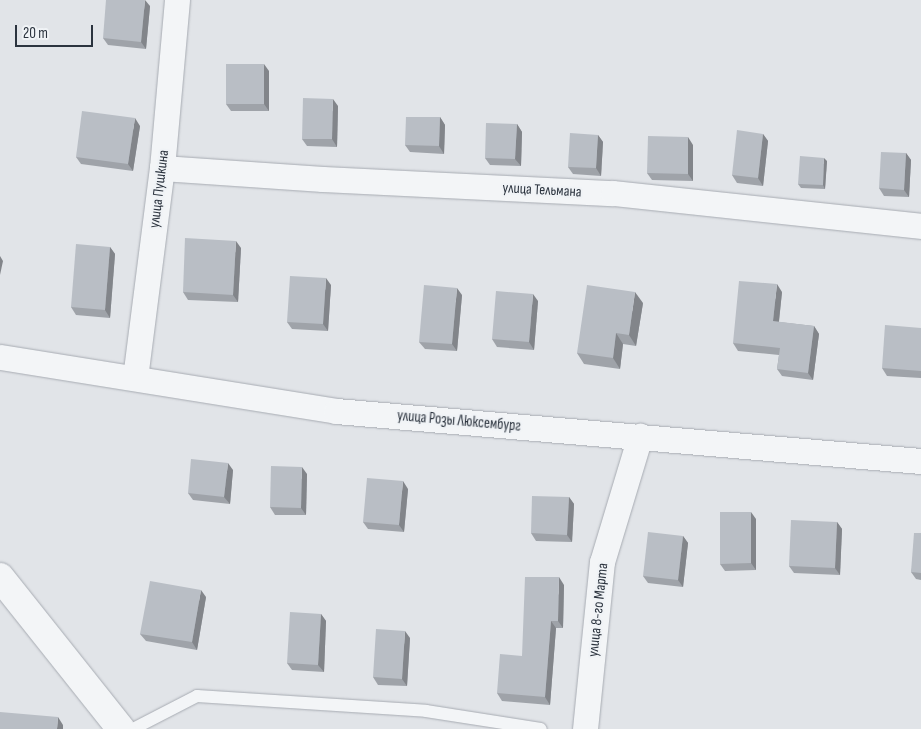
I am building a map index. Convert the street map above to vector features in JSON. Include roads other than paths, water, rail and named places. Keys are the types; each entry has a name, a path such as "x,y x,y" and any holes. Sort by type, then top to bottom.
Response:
{"street":[{"name":"улица Пушкина","path":"135,378 162,168 177,0"},
{"name":"улица Тельмана","path":"162,168 323,179 613,193 921,226"},
{"name":"улица Розы Люксембург","path":"0,357 336,411 921,461"},
{"name":"улица 8-го Марта","path":"585,729 602,562 640,436"},
{"path":"0,577 13,604 121,729"}],"lane":[{"path":"133,729 197,696 426,711 541,729"}]}
